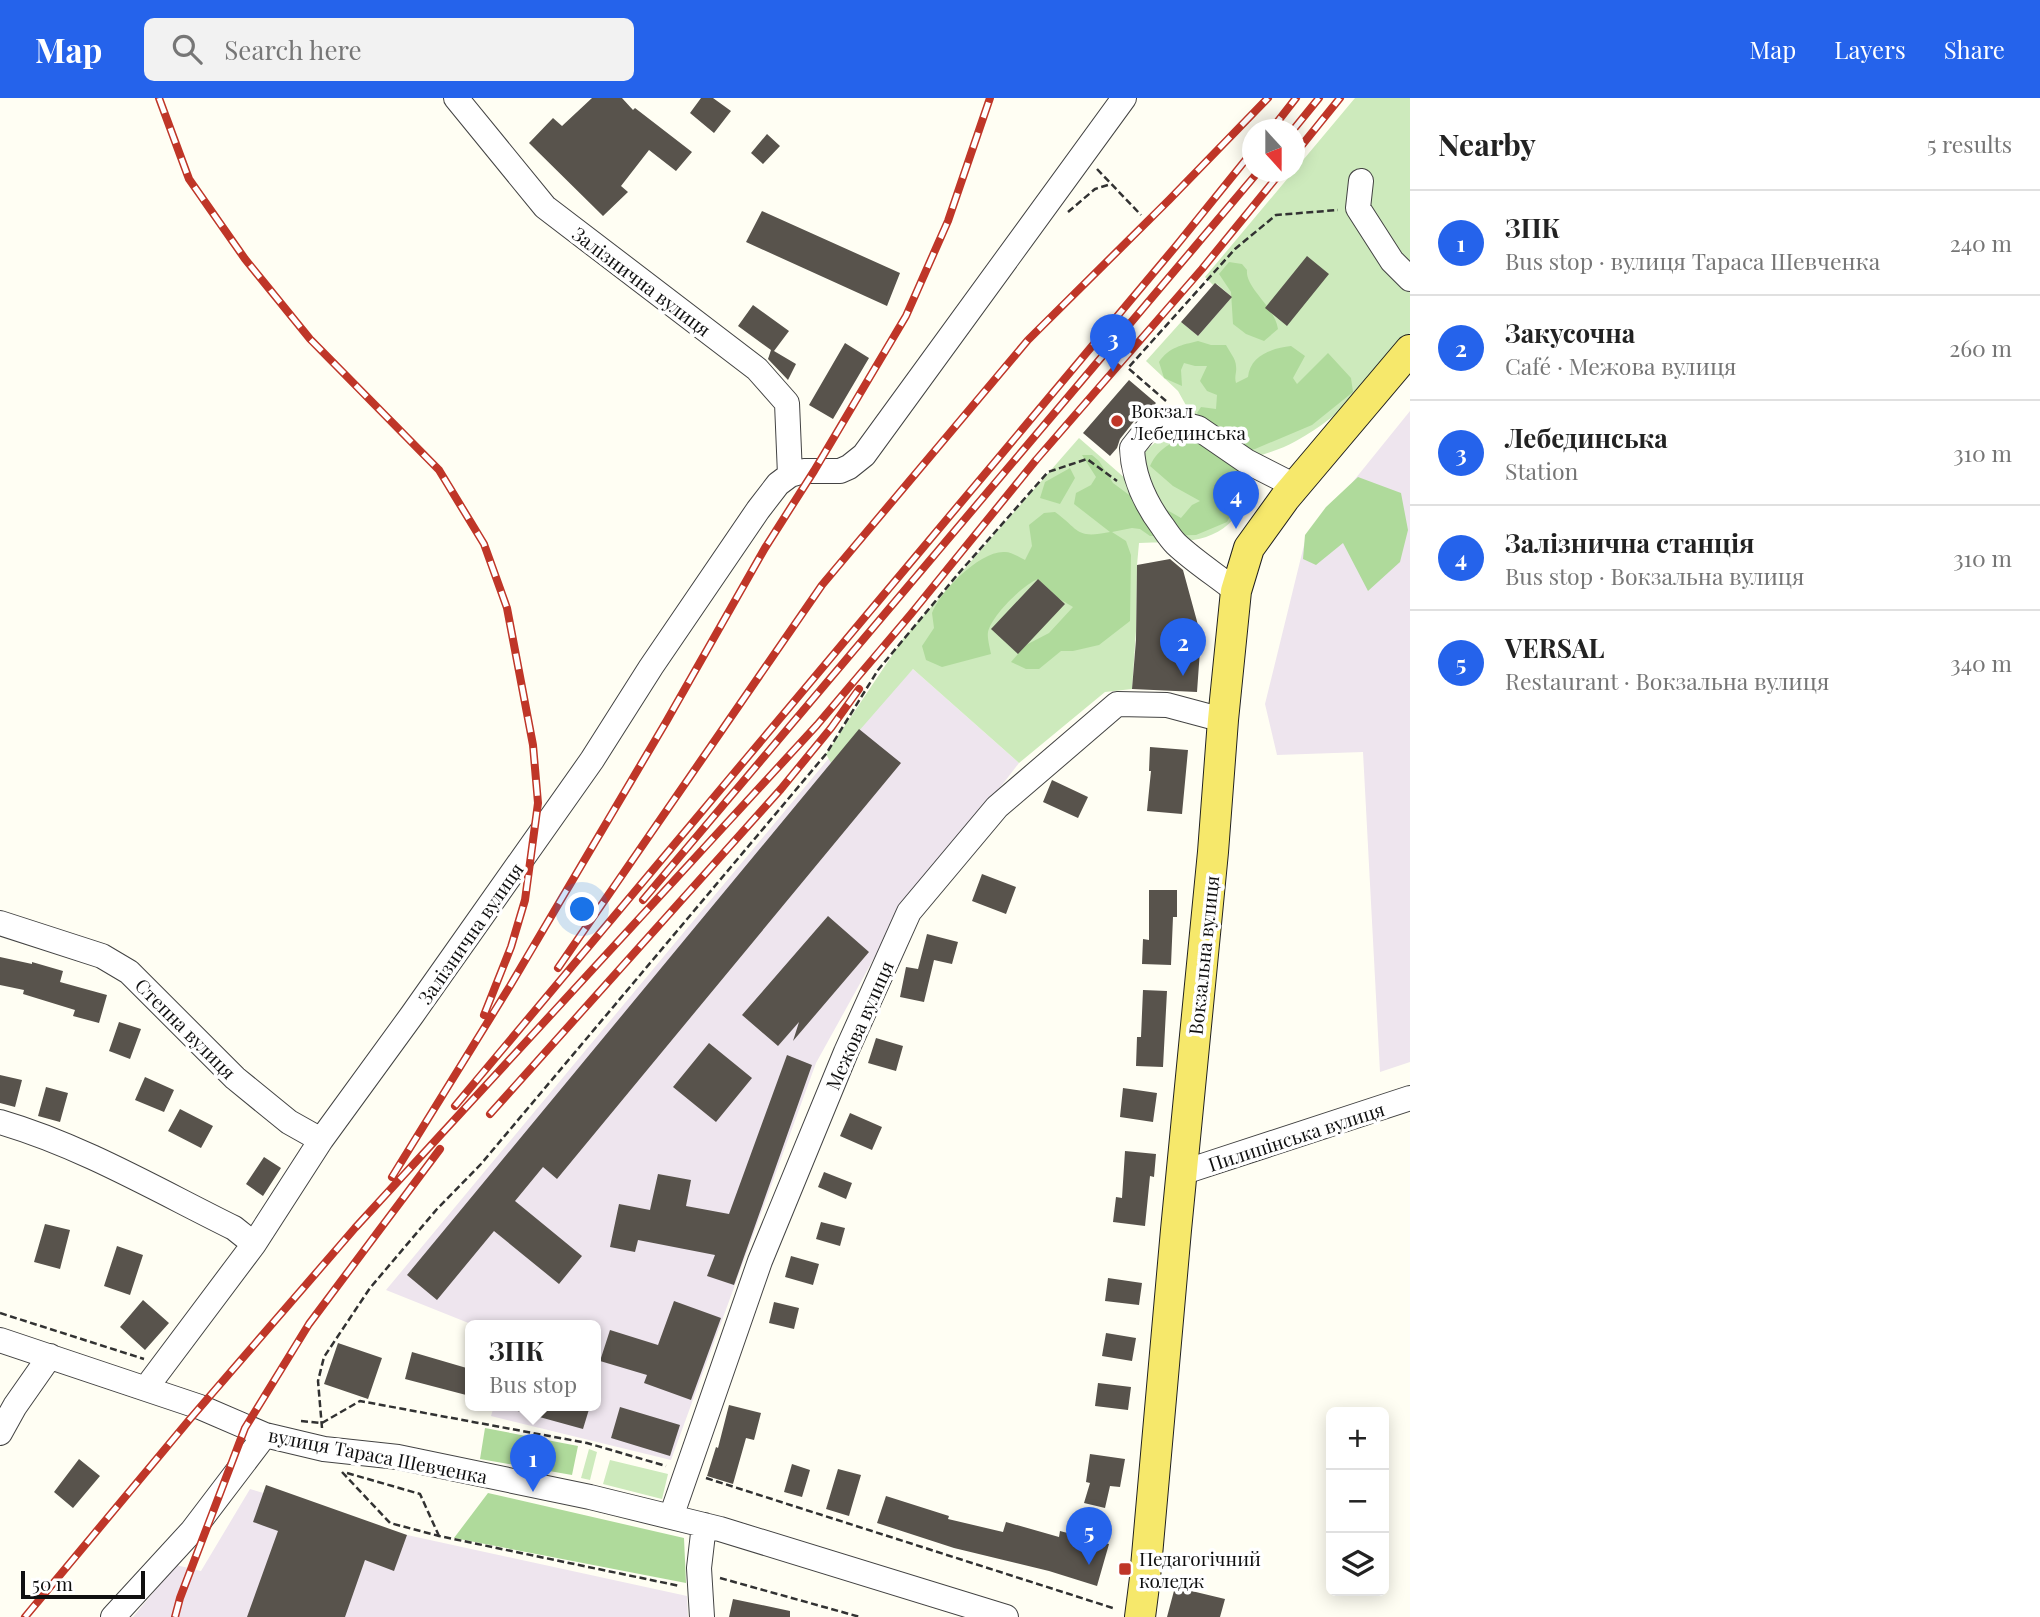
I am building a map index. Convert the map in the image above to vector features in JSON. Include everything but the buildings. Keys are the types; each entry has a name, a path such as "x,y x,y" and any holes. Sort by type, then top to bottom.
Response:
{"main road":[{"name":"Вокзальна вулиця","path":"1140,1617 1236,591 1249,548 1295,486 1410,350"}],"street":[{"name":"Залізнична вулиця","path":"146,1388 254,1244 321,1140 586,770 651,667 758,510 778,484 790,475 789,395 545,207 456,98"},
{"path":"790,475 804,471 840,471 864,455 1124,98"},
{"path":"1361,181 1359,208 1392,261 1410,279"},
{"path":"1236,591 1174,543 1148,506 1139,486 1133,466 1132,448 1147,429 1169,420 1198,428 1246,461 1295,486"},
{"name":"Межова вулиця","path":"671,1517 760,1261 846,1052 909,912 996,807 1117,704 1167,705 1223,720"},
{"name":"Степна вулиця","path":"0,923 102,956 129,972 235,1078 289,1122 321,1140"},
{"name":"Пилипінська вулиця","path":"1181,1173 1410,1098"},
{"path":"0,1122 39,1134 90,1157 234,1228 254,1244"},
{"name":"вулиця Тараса Шевченка","path":"0,1340 200,1407 265,1435 324,1449 398,1457 590,1497 704,1525 1006,1617"},
{"path":"0,1433 15,1406 50,1356"},
{"path":"113,1617 192,1531 265,1435"},
{"path":"702,1617 700,1581 704,1525"}],"path":[{"path":"1083,155 1141,215"},
{"path":"1169,420 1167,402 1128,368 1235,249 1276,215 1359,208"},
{"path":"324,1449 318,1381 324,1357 370,1288 437,1209 481,1164 826,754 878,670 1048,472 1087,459 1117,480"},
{"path":"0,1313 163,1365"},
{"path":"322,1423 360,1401 587,1443 1140,1617"},
{"path":"342,1472 390,1522 439,1536 700,1581 860,1617"}],"shaded area":[{"path":"1410,411 1410,1062 1380,1072 1363,752 1277,755 1265,704 1305,541"},
{"path":"913,669 1019,763 889,931 816,1063 671,1460 491,1416 492,1411 601,1411 601,1320 465,1322 386,1290 829,758"},
{"path":"250,1489 407,1535 687,1596 688,1617 133,1617 176,1565 201,1571"}],"green space":[{"path":"1355,98 1410,98 1410,333 1372,379 1329,419 1290,444 1246,461 1248,491 1245,501 1229,524 1218,532 1193,540 1139,543 1132,689 1105,692 1019,763 913,669 831,763 826,754 903,639 1079,438 1142,493 1140,465 1148,449 1171,434 1198,427 1178,391 1146,361 1181,322 1198,336 1232,297 1205,277 1285,182 1305,182 1305,158"},
{"path":"1229,262 1242,264 1247,270 1251,284 1276,321 1278,329 1264,341 1246,334 1233,324 1231,292 1219,274"},
{"path":"1198,341 1211,345 1226,345 1236,363 1236,383 1248,377 1253,363 1263,354 1291,346 1305,356 1293,378 1297,384 1328,353 1351,378 1353,392 1312,425 1244,452 1211,430 1197,413 1201,407 1216,409 1217,395 1207,391 1200,381 1207,366 1184,363 1181,370 1182,386 1164,378 1159,362 1163,357 1176,347"},
{"path":"1198,434 1244,468 1246,487 1227,522 1196,535 1150,536 1140,529 1132,528 1112,532 1126,541 1131,555 1130,621 1099,645 1061,651 1039,669 1026,669 1011,662 1026,645 1049,633 1073,607 1058,598 1038,579 1017,594 995,617 988,632 991,654 942,667 926,660 922,646 934,628 932,613 943,594 973,565 995,553 1005,552 1025,560 1032,546 1029,525 1044,513 1055,512 1084,533 1110,532 1074,504 1076,493 1091,485 1096,477 1082,455 1092,455 1113,483 1140,503 1155,503 1181,518 1192,505 1200,501 1173,486 1150,466 1158,453 1170,444"},
{"path":"1070,468 1075,478 1060,504 1040,498 1045,482"},
{"path":"1358,477 1401,493 1408,530 1400,562 1368,591 1343,543 1316,565 1303,559 1305,535 1326,507"},
{"path":"485,1428 578,1446 572,1475 480,1459"},
{"path":"589,1449 597,1452 590,1480 581,1478"},
{"path":"610,1460 668,1474 662,1499 603,1484"},
{"path":"488,1493 684,1538 686,1583 454,1538"}],"railway":[{"path":"159,98 189,179 245,259 310,339 439,470 484,544 507,608 533,745 538,803 525,900 511,947 484,1015"},
{"path":"392,1177 510,986 765,548 906,316 948,221 990,98"},
{"path":"558,968 822,585 1028,340 1268,98"},
{"path":"1280,119 1296,98"},
{"path":"1302,119 1319,98"},
{"path":"1305,141 1340,98"},
{"path":"455,1106 1242,164"},
{"path":"643,900 1250,182"},
{"path":"25,1617 190,1419 355,1228 817,725 1036,460 1202,269 1273,182"},
{"path":"490,1114 781,789 859,689"},
{"path":"175,1617 245,1428 309,1324 440,1149"}],"place":[{"name":"Лебединська","path":"1113,372"},
{"name":"Вокзал Лебединська","path":"1117,421"},
{"name":"Залізнична станція","path":"1236,529"},
{"name":"Закусочна","path":"1183,676"},
{"name":"ЗПК","path":"533,1492"},
{"name":"VERSAL","path":"1089,1565"},
{"name":"Педагогічний коледж","path":"1125,1569"}]}
